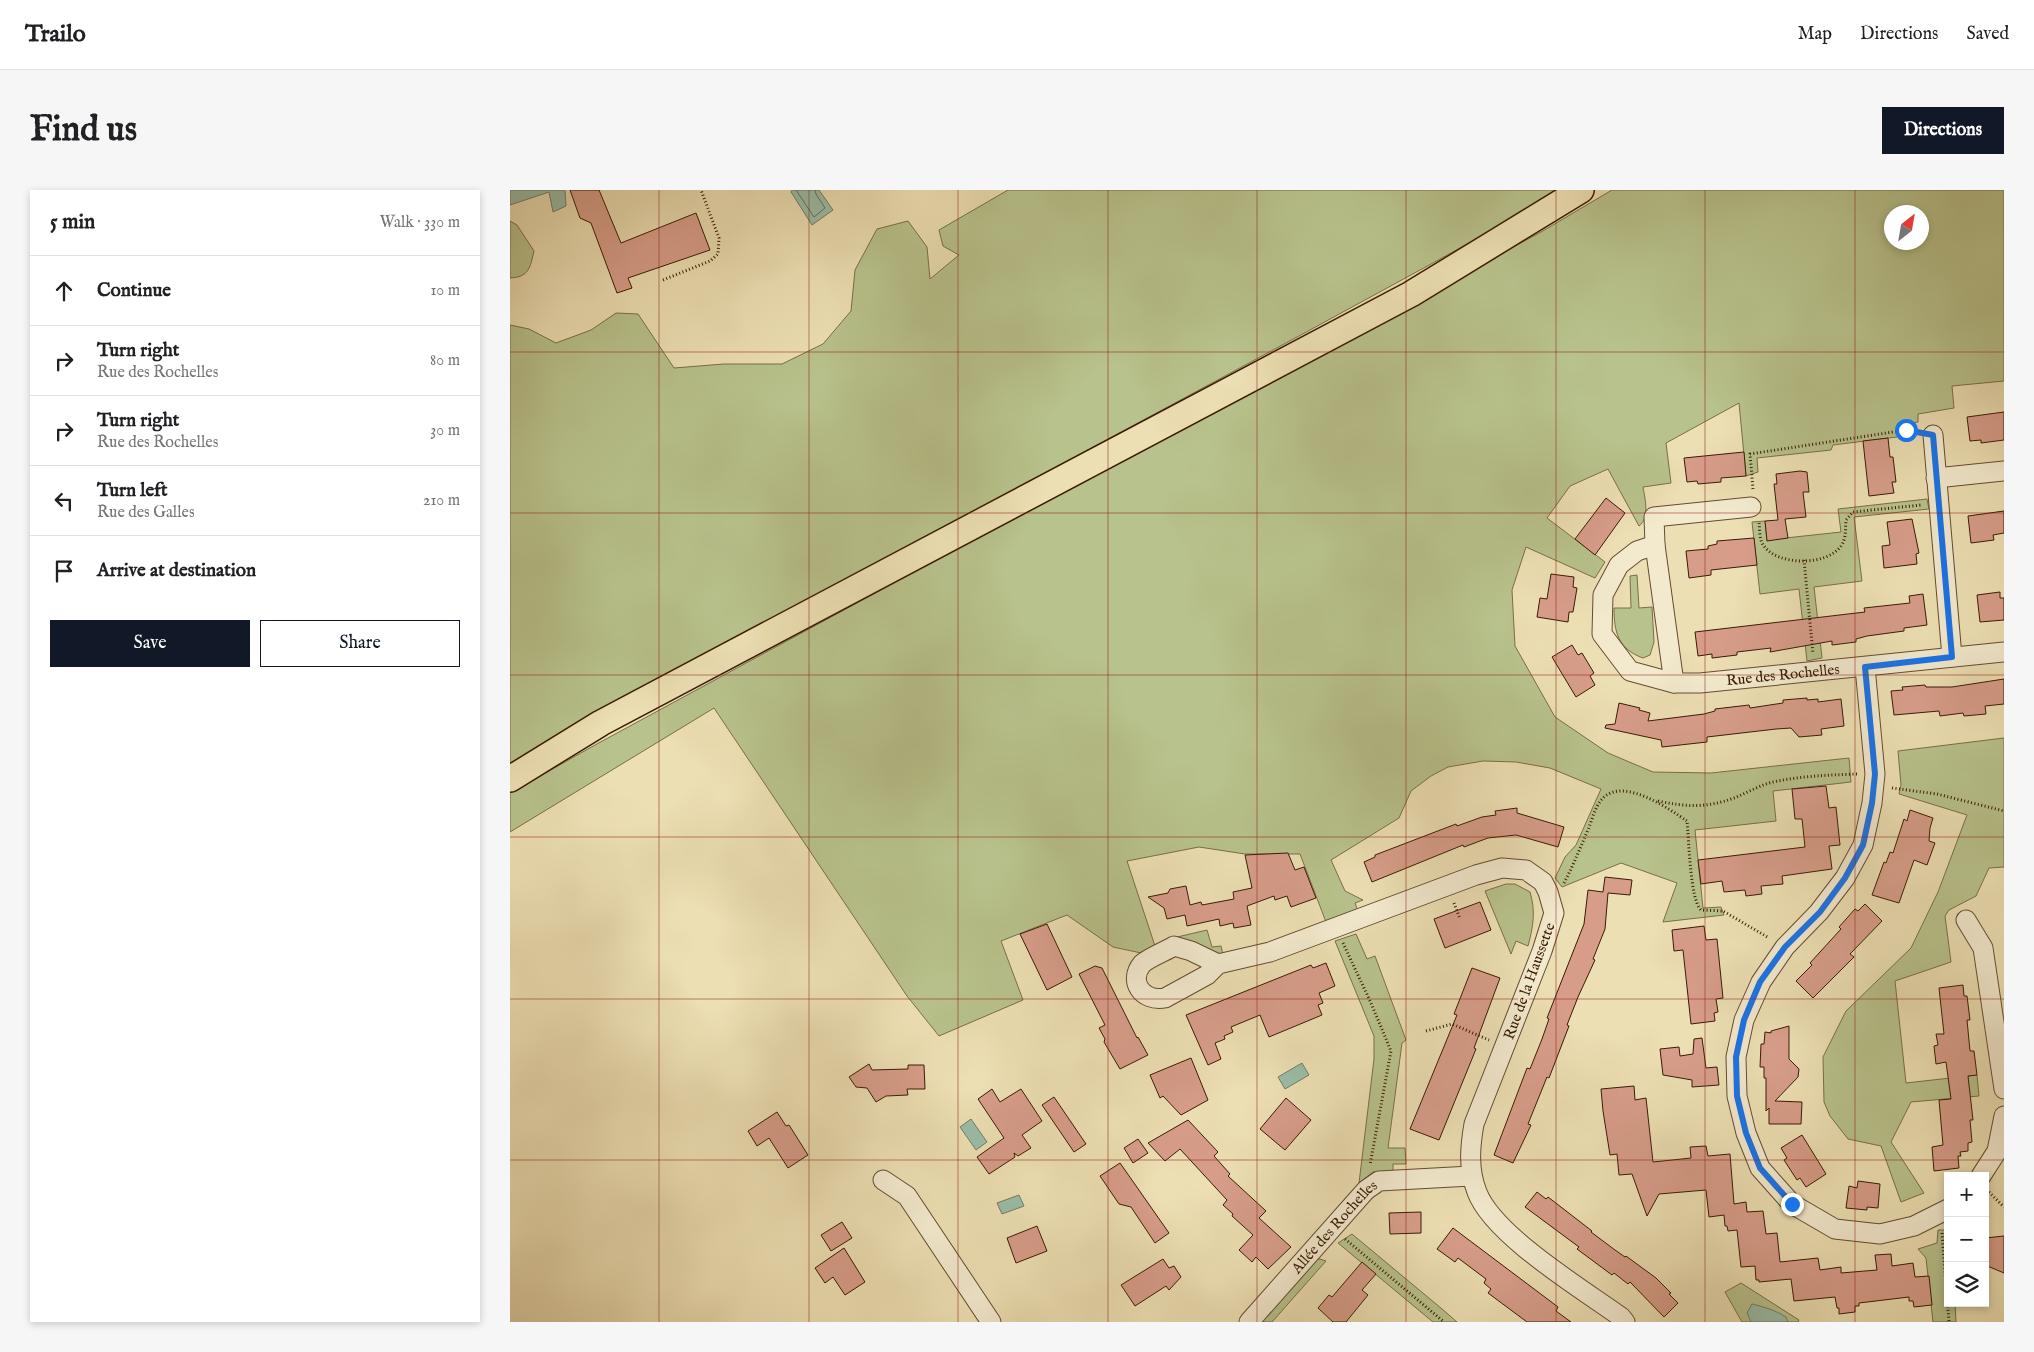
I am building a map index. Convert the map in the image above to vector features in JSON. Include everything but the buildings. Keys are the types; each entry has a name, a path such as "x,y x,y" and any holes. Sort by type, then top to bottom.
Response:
{"main road":[{"path":"510,779 609,718 1410,294 1581,190"}],"street":[{"path":"1933,435 1952,657"},
{"path":"1936,478 2004,471"},
{"path":"1674,684 1655,544 1654,517 1755,514"},
{"name":"Rue des Rochelles","path":"1655,544 1637,551 1619,565 1603,595 1602,634 1630,671 1674,684 1700,683 2004,652"},
{"path":"1865,667 1874,780 1863,845 1845,878 1820,912 1785,947 1760,982 1744,1020 1736,1057 1737,1096 1746,1133 1760,1168 1792,1204 1835,1229 1880,1234 1914,1226 1944,1212"},
{"name":"Rue de la Haussette","path":"1218,964 1270,952 1476,875 1502,868 1526,870 1543,882 1554,913 1542,951 1474,1124 1469,1149 1471,1176 1477,1194 1489,1214 1527,1250 1621,1317 1624,1322"},
{"path":"1966,920 1983,948 2003,1065 2004,1089"},
{"path":"1984,1172 1997,1151 2004,1116"},
{"name":"Allée des Rochelles","path":"1249,1322 1366,1190 1379,1181 1471,1176"},
{"path":"883,1180 907,1196 991,1322"}],"path":[{"path":"663,280 710,261 718,254 719,238 701,190"},
{"path":"1926,505 1853,512 1846,520 1845,539 1837,551 1826,557 1804,560 1780,558 1768,550 1761,542 1755,514 1750,454 1906,430 1933,435"},
{"path":"1804,560 1813,657"},
{"path":"1656,801 1704,806 1732,798 1771,783 1811,775 1874,780 2004,811"},
{"path":"1562,885 1595,811 1603,798 1614,793 1627,792 1644,796 1656,801 1687,821 1697,907 1701,910 1723,911 1785,947"},
{"path":"1450,894 1460,919"},
{"path":"1337,927 1391,1051 1366,1190"},
{"path":"1426,1031 1452,1024 1505,1046"},
{"path":"1989,1192 2004,1207"},
{"path":"1945,1217 1942,1230 1949,1322"},
{"path":"1342,1236 1444,1322"}],"shaded area":[{"path":"1008,190 1565,190 1302,335 773,620 510,766 510,325 529,329 556,343 591,330 616,313 638,314 674,368 724,364 782,364 823,344 851,311 855,270 877,229 908,221 927,247 930,279 959,255 943,246 939,230"},
{"path":"1612,190 2004,190 2004,381 1952,386 1954,408 1918,414 1918,422 1904,424 1905,436 1833,445 1831,450 1757,458 1758,472 1746,476 1739,403 1666,443 1671,483 1643,487 1646,513 1639,526 1608,469 1570,486 1547,518 1605,562 1595,578 1526,547 1512,590 1515,646 1555,717 1608,753 1653,772 1711,773 1849,758 1851,782 1773,791 1776,821 1695,830 1703,908 1721,907 1724,915 1663,922 1677,883 1621,863 1562,887 1555,878 1565,857 1576,845 1601,789 1550,768 1516,762 1483,761 1448,767 1431,776 1411,791 1399,818 1331,860 1345,891 1363,900 1355,903 1358,911 1326,922 1300,854 1245,854 1199,847 1127,861 1155,946 1141,953 1113,947 1067,915 1001,941 1023,1000 939,1036 907,996 714,708 510,832 510,793 595,745 1541,232"},
{"path":"510,221 517,225 534,251 525,274 510,278"},
{"path":"1927,499 1929,509 1854,517 1862,581 1814,587 1822,658 1807,661 1799,589 1760,594 1752,522 1765,521 1767,540 1841,532 1838,509"},
{"path":"1637,575 1639,608 1652,607 1654,642 1650,655 1643,658 1623,645 1619,639 1614,617 1614,608 1631,608 1630,576"},
{"path":"2004,738 2004,867 1989,868 1976,896 1949,910 1945,916 1951,962 1895,981 1906,1083 1977,1075 1979,1096 1911,1102 1891,1142 1924,1193 1901,1202 1881,1146 1848,1139 1830,1116 1824,1102 1823,1057 1846,1011 1911,948 1938,892 1967,815 1899,794 1901,785 1898,751"},
{"path":"1506,884 1515,884 1530,892 1533,906 1528,946 1516,941 1511,954 1485,891"},
{"path":"1207,930 1212,947 1221,946 1223,955 1219,956 1173,938"},
{"path":"1356,934 1367,959 1375,956 1406,1040 1402,1043 1388,1148 1405,1148 1406,1164 1393,1164 1393,1171 1373,1172 1359,1183 1374,1059 1374,1036 1335,941"},
{"path":"1938,1230 1944,1230 1944,1307 1955,1307 1956,1322 1933,1322 1926,1258 1918,1249 1937,1243"},
{"path":"1352,1234 1457,1322 1433,1322 1338,1243"},
{"path":"1315,1260 1326,1261 1272,1322 1258,1322"},
{"path":"1741,1283 1799,1320 1798,1322 1742,1322 1725,1292"}],"water":[{"path":"510,190 565,190 566,206 553,212 549,192 510,205"},
{"path":"792,190 819,190 833,210 812,225 791,192"},
{"path":"1302,1063 1309,1075 1285,1089 1278,1077"},
{"path":"971,1119 987,1142 976,1150 960,1127"},
{"path":"1019,1195 1024,1206 1002,1214 997,1203"},
{"path":"1752,1304 1778,1312 1786,1317 1788,1322 1751,1322 1747,1313"}],"route":[{"path":"1792,1204 1760,1168 1746,1133 1737,1096 1736,1057 1744,1020 1760,982 1785,947 1820,912 1845,878 1863,845 1872,803 1875,774 1865,667 1952,657 1933,435 1906,430"}]}
